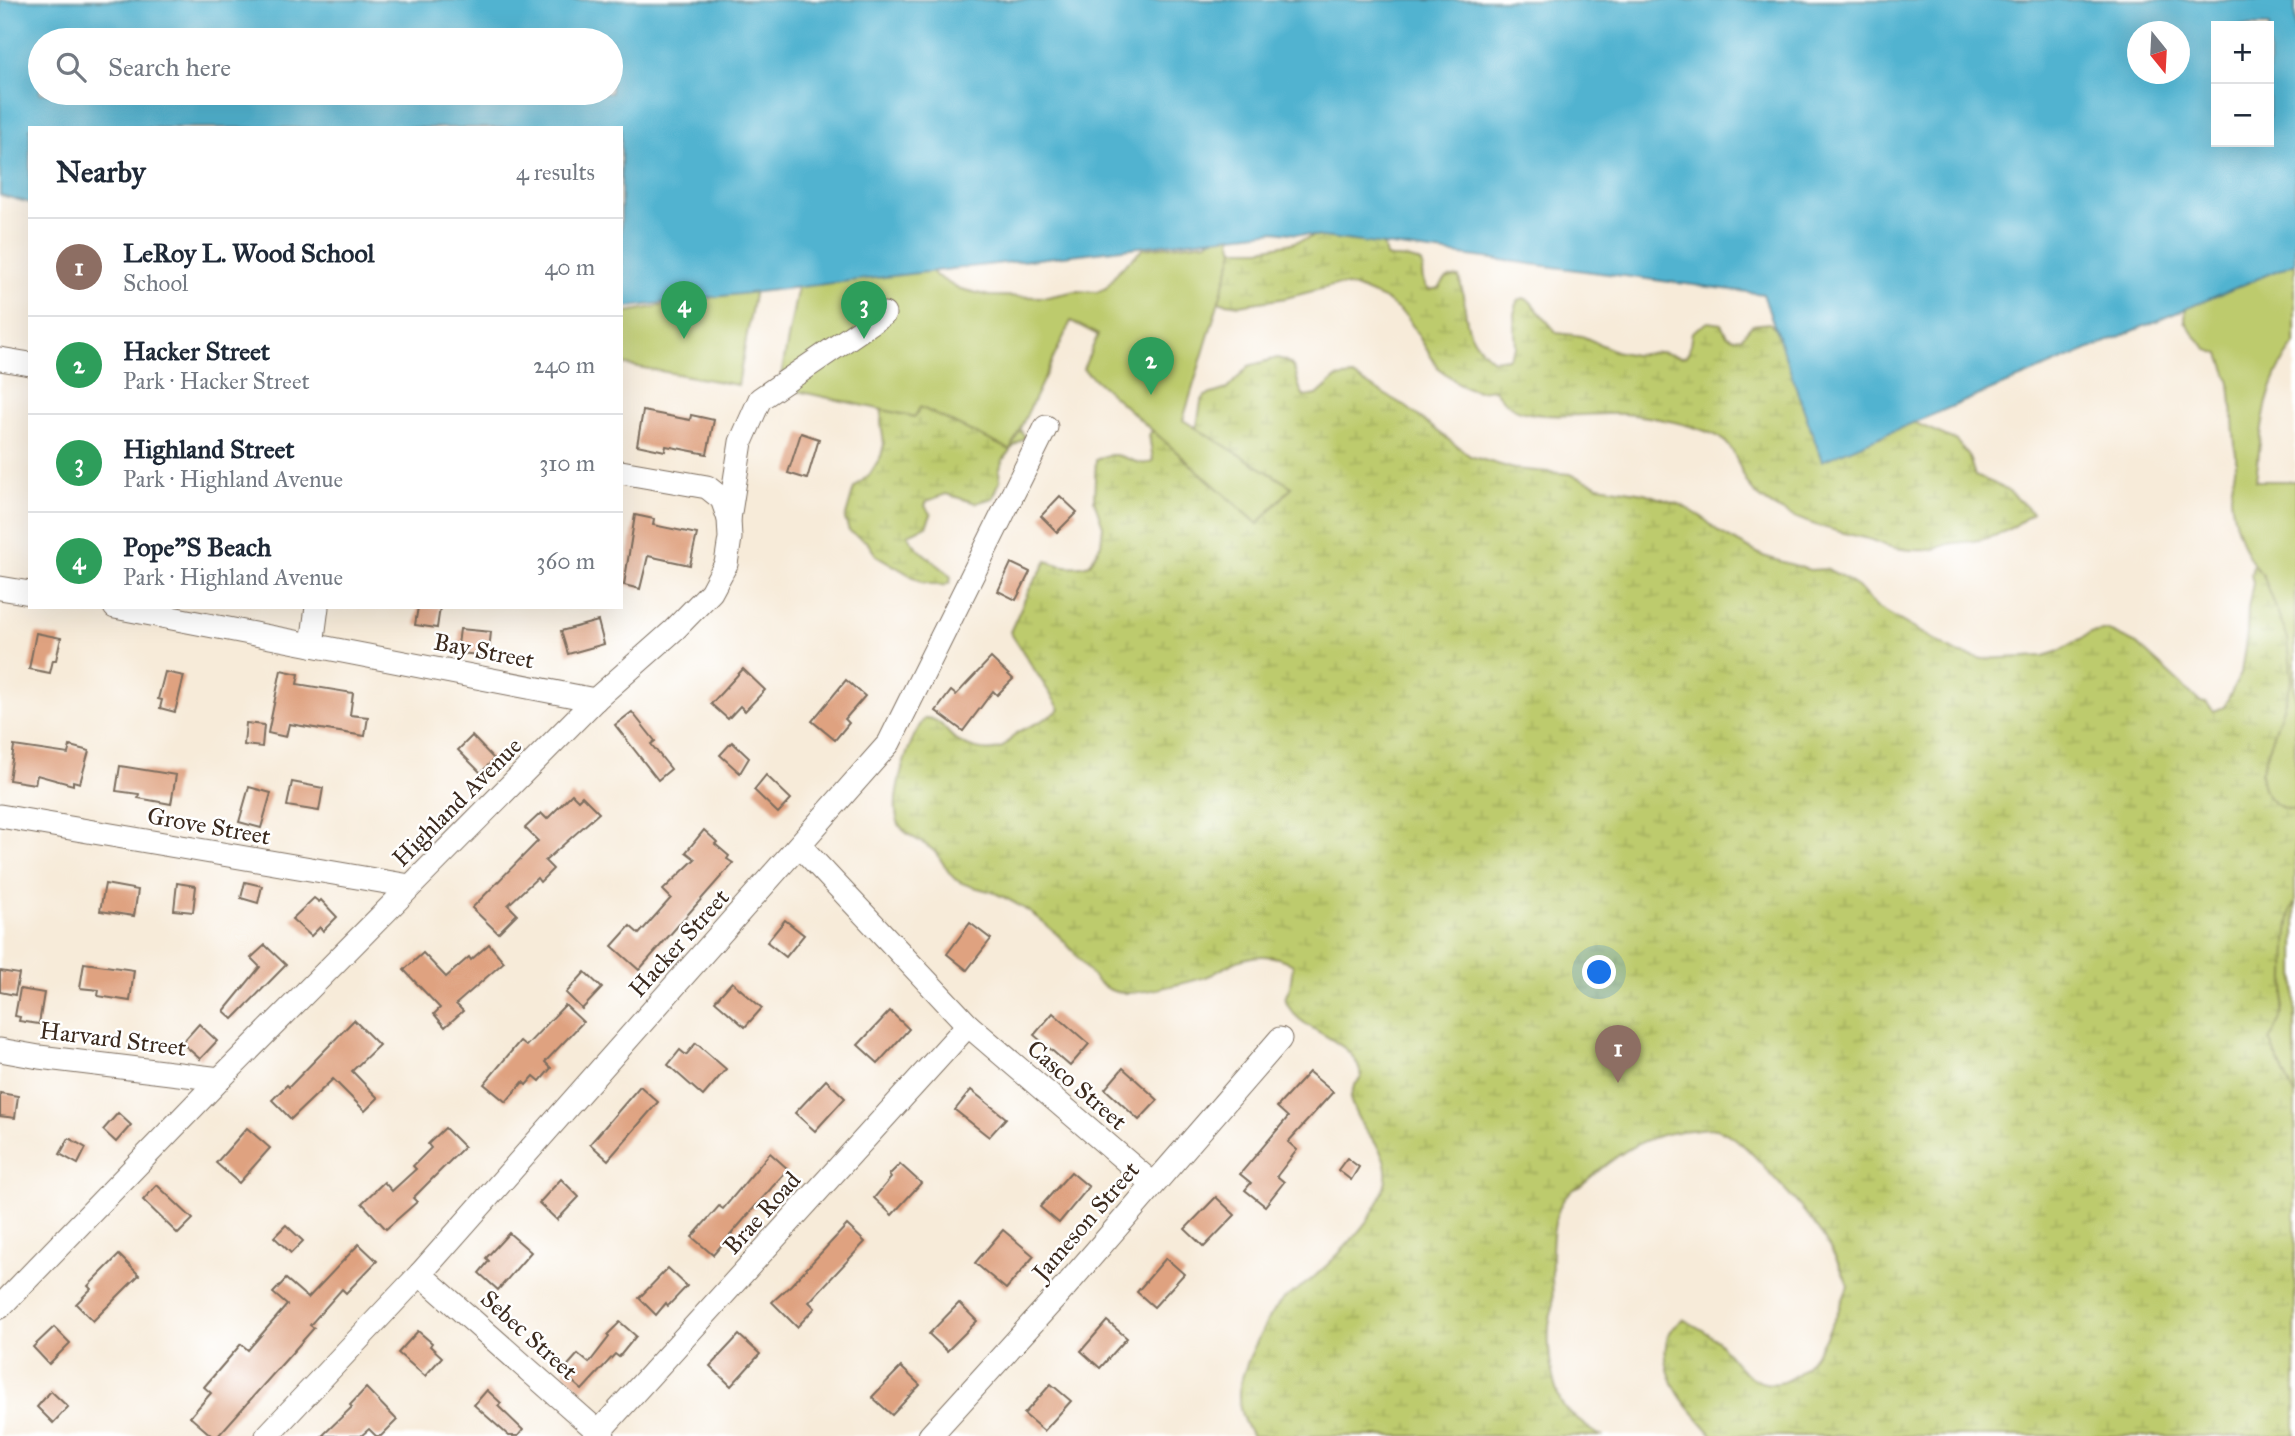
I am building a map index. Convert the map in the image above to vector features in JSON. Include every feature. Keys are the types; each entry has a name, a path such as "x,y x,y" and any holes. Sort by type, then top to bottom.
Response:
{"street":[{"name":"Highland Avenue","path":"0,1307 410,886 595,700 674,630 711,592 726,564 730,538 729,519 741,442 760,399 884,314"},
{"path":"0,359 28,364"},
{"name":"Hacker Street","path":"267,1436 420,1274 889,743 1046,427"},
{"path":"623,472 707,487 722,499 729,519"},
{"path":"0,588 28,593"},
{"name":"Bay Street","path":"125,609 595,700"},
{"path":"312,645 317,609"},
{"name":"Grove Street","path":"0,816 410,886"},
{"name":"Casco Street","path":"800,846 968,1025 1153,1184"},
{"name":"Brae Road","path":"599,1435 968,1025"},
{"name":"Jameson Street","path":"930,1436 1065,1287 1280,1039"},
{"name":"Harvard Street","path":"0,1051 220,1079"},
{"name":"Sebec Street","path":"420,1274 599,1435"}],"green space":[{"path":"2295,158 2295,344 2276,376 2265,409 2256,481 2295,481 2295,810 2280,806 2270,799 2261,773 2292,680 2288,639 2263,575 2251,560 2241,539 2234,516 2231,497 2236,454 2228,376 2220,354 2208,350 2185,321 2186,302"},
{"path":"1336,225 1380,229 1386,257 1420,262 1423,267 1423,282 1429,290 1439,288 1449,278 1459,277 1467,322 1474,341 1493,360 1508,358 1516,347 1514,314 1518,300 1524,298 1530,301 1557,333 1582,336 1615,351 1634,355 1660,352 1686,356 1692,332 1708,322 1721,324 1727,335 1734,338 1742,337 1752,325 1769,323 1890,412 1955,440 1968,454 1975,476 2006,490 2032,513 1996,535 1929,550 1892,547 1828,529 1783,512 1758,496 1746,480 1729,446 1713,434 1681,424 1635,415 1564,416 1532,414 1519,410 1507,403 1494,389 1478,391 1462,386 1438,368 1407,317 1386,300 1355,287 1336,285 1286,298 1239,305 1215,301 1190,258 1235,249 1260,249 1288,244 1309,238"},
{"path":"1228,226 1234,251 1183,420 1292,487 1258,524 1083,369 1098,335 1071,321 1010,450 920,407 915,417 779,387 808,232 932,270 935,275 957,288 989,296 1047,297 1076,291 1097,292 1106,288 1119,270 1143,249 1207,242"},
{"path":"755,289 738,385 623,364 623,313"},
{"path":"1277,358 1291,364 1305,397 1317,395 1336,378 1353,376 1405,406 1470,456 1514,469 1570,474 1599,486 1644,493 1681,505 1702,517 1719,532 1763,556 1810,570 1827,569 1841,576 1858,587 1875,606 1957,653 1983,659 2044,656 2057,652 2091,633 2107,630 2137,644 2200,702 2206,703 2214,711 2224,707 2241,673 2253,566 2260,557 2295,555 2295,1436 1713,1436 1682,1399 1669,1373 1666,1343 1675,1326 1683,1319 1708,1333 1748,1375 1766,1383 1783,1382 1799,1373 1812,1358 1834,1320 1848,1286 1827,1243 1799,1205 1745,1147 1730,1135 1710,1128 1657,1136 1630,1148 1568,1194 1560,1207 1552,1241 1553,1308 1549,1343 1552,1371 1558,1396 1566,1409 1601,1436 1252,1436 1242,1417 1239,1396 1243,1374 1262,1331 1283,1300 1324,1268 1361,1229 1380,1199 1385,1184 1383,1157 1359,1120 1350,1099 1354,1086 1361,1078 1357,1064 1339,1044 1313,1029 1291,1011 1285,998 1290,987 1293,965 1278,958 1261,956 1237,961 1206,977 1155,989 1128,993 1109,990 1089,973 1066,943 1034,915 995,893 955,879 933,850 899,824 896,800 907,754 925,718 938,722 965,745 996,750 1017,733 1050,717 1060,709 1010,632 1029,590 1047,561 1069,567 1090,564 1101,544 1103,526 1094,500 1096,460 1114,455 1141,463 1153,460 1149,435 1155,427 1197,426 1201,402 1205,396 1227,389 1249,366"},
{"path":"883,396 1013,419 1025,437 1003,460 999,471 1000,481 993,498 976,503 946,494 927,501 925,506 931,515 926,526 908,534 920,551 951,577 950,582 943,586 922,582 876,555 867,542 849,531 845,519 854,488 870,474 881,456 884,444 881,423"},
{"path":"2295,903 2295,1097 2269,1040 2277,1027 2285,998 2288,934 2291,909"}],"water":[{"path":"0,0 2295,0 2295,263 1822,461 1763,294 1275,231 623,308 623,126 28,126 28,202 0,195"}],"building":[{"path":"643,411 690,420 691,415 714,420 707,454 666,446 665,451 637,445"},
{"path":"801,433 819,439 807,479 788,473"},
{"path":"1060,496 1077,512 1057,532 1041,516"},
{"path":"635,515 654,519 653,525 697,534 690,565 648,556 640,589 624,585"},
{"path":"1011,563 1030,572 1016,600 998,591"},
{"path":"418,609 440,609 437,628 415,625"},
{"path":"598,621 604,644 568,654 561,631"},
{"path":"460,629 491,632 489,650 483,649 482,655 457,653"},
{"path":"36,633 61,638 50,673 29,669"},
{"path":"991,658 1013,679 997,695 993,691 963,731 936,711 951,691 956,695"},
{"path":"743,669 765,690 745,711 740,706 728,719 711,704"},
{"path":"281,670 299,674 297,684 353,693 350,715 368,717 365,736 289,724 286,737 268,733"},
{"path":"165,672 184,676 175,712 160,708 162,700 158,699"},
{"path":"846,680 865,696 845,719 849,723 835,740 812,721"},
{"path":"632,712 655,741 651,744 671,769 658,780 615,725"},
{"path":"246,723 264,725 262,747 244,745"},
{"path":"472,736 494,759 481,773 458,750"},
{"path":"732,742 749,758 740,773 720,755"},
{"path":"14,746 68,754 70,746 89,751 80,783 73,781 73,785 37,775 35,784 9,780"},
{"path":"120,766 176,775 171,804 138,798 139,794 116,791"},
{"path":"766,775 791,799 778,813 754,790"},
{"path":"292,782 323,788 319,811 287,806"},
{"path":"249,787 271,793 261,828 239,822"},
{"path":"572,794 578,800 582,796 599,813 545,861 553,869 540,882 537,878 508,905 517,914 498,933 472,908 538,841 525,828 541,813 547,819"},
{"path":"704,830 733,863 639,970 612,946 630,926 639,934 671,898 663,890 695,859 686,852"},
{"path":"245,882 262,886 258,903 241,898"},
{"path":"177,883 196,886 193,912 174,910"},
{"path":"105,884 138,890 134,916 100,911"},
{"path":"314,898 319,902 321,900 337,917 323,931 320,927 311,936 292,919"},
{"path":"785,920 804,935 786,957 767,942"},
{"path":"970,923 991,939 967,970 947,954"},
{"path":"489,944 504,962 456,1004 463,1011 445,1027 434,1014 440,1008 404,970 423,953 446,977"},
{"path":"265,945 286,965 233,1019 224,1011 260,967 251,958"},
{"path":"84,963 134,970 130,1001 98,996 99,990 80,988"},
{"path":"0,971 19,974 15,995 0,992"},
{"path":"585,972 602,988 582,1009 566,993"},
{"path":"732,982 762,1008 745,1027 715,1001"},
{"path":"20,989 44,993 39,1024 19,1021 20,1017 15,1016"},
{"path":"565,1005 583,1022 545,1062 551,1068 540,1081 534,1076 526,1085 523,1082 506,1102 484,1084 520,1041 526,1046"},
{"path":"890,1011 909,1029 878,1063 858,1045"},
{"path":"1053,1013 1089,1044 1070,1066 1034,1035"},
{"path":"354,1020 379,1045 352,1071 378,1098 365,1111 333,1079 291,1119 272,1100 287,1085 289,1087"},
{"path":"199,1024 217,1041 200,1059 182,1043"},
{"path":"696,1043 726,1069 703,1096 668,1065 680,1050 686,1055"},
{"path":"1123,1068 1158,1100 1139,1120 1105,1089"},
{"path":"1309,1072 1333,1092 1288,1142 1297,1150 1277,1176 1284,1182 1265,1206 1245,1190 1251,1183 1240,1174 1288,1117 1277,1107"},
{"path":"826,1080 845,1098 815,1131 795,1113"},
{"path":"640,1086 658,1102 608,1160 590,1144"},
{"path":"971,1090 1006,1118 989,1137 955,1110"},
{"path":"0,1093 18,1096 15,1118 0,1116"},
{"path":"118,1113 131,1125 116,1142 103,1130"},
{"path":"247,1128 270,1148 239,1183 216,1163"},
{"path":"445,1128 464,1147 413,1198 417,1202 386,1229 362,1203 384,1182 392,1191 416,1169 413,1166 431,1148 428,1144"},
{"path":"69,1138 86,1148 78,1164 60,1154"},
{"path":"770,1153 788,1169 713,1255 692,1237 719,1206 723,1209"},
{"path":"1347,1158 1359,1167 1351,1180 1338,1170"},
{"path":"900,1164 921,1183 892,1215 874,1198"},
{"path":"1071,1172 1089,1187 1059,1223 1040,1207"},
{"path":"561,1179 579,1197 557,1220 539,1203"},
{"path":"157,1185 193,1219 178,1234 143,1200"},
{"path":"1216,1197 1235,1215 1204,1247 1185,1229"},
{"path":"286,1225 303,1241 291,1253 274,1237"},
{"path":"847,1225 865,1242 809,1302 815,1308 797,1327 772,1302"},
{"path":"1003,1230 1034,1256 1006,1289 975,1263"},
{"path":"509,1233 531,1252 498,1290 479,1273 489,1261 486,1258"},
{"path":"359,1244 377,1261 346,1293 342,1289 310,1325 314,1328 218,1436 212,1436 190,1417 211,1393 204,1387 241,1344 248,1350 287,1305 273,1293 286,1279 308,1298"},
{"path":"119,1255 139,1275 93,1321 76,1304 91,1289 88,1286"},
{"path":"1166,1258 1184,1274 1154,1307 1137,1292"},
{"path":"668,1268 687,1286 656,1315 639,1298"},
{"path":"959,1303 977,1321 947,1351 929,1334"},
{"path":"1107,1321 1127,1338 1100,1368 1081,1351"},
{"path":"620,1322 636,1336 619,1357 615,1354 582,1390 562,1372 578,1354 589,1363 609,1337 607,1335"},
{"path":"54,1327 70,1343 49,1364 33,1347"},
{"path":"418,1331 432,1343 430,1346 442,1357 425,1376 398,1353"},
{"path":"739,1335 760,1354 731,1386 710,1366"},
{"path":"901,1367 920,1385 892,1415 872,1397"},
{"path":"1051,1384 1071,1401 1044,1431 1024,1414"},
{"path":"366,1388 397,1420 381,1436 376,1436 369,1429 361,1436 322,1436 352,1407 350,1405"},
{"path":"487,1390 501,1403 498,1406 523,1430 518,1436 509,1436 474,1405"},
{"path":"51,1391 68,1407 53,1423 37,1407"}],"place":[{"name":"Pope\"S Beach","path":"684,339"},
{"name":"Highland Street","path":"864,339"},
{"name":"Hacker Street","path":"1151,395"},
{"name":"LeRoy L. Wood School","path":"1618,1083"}]}
